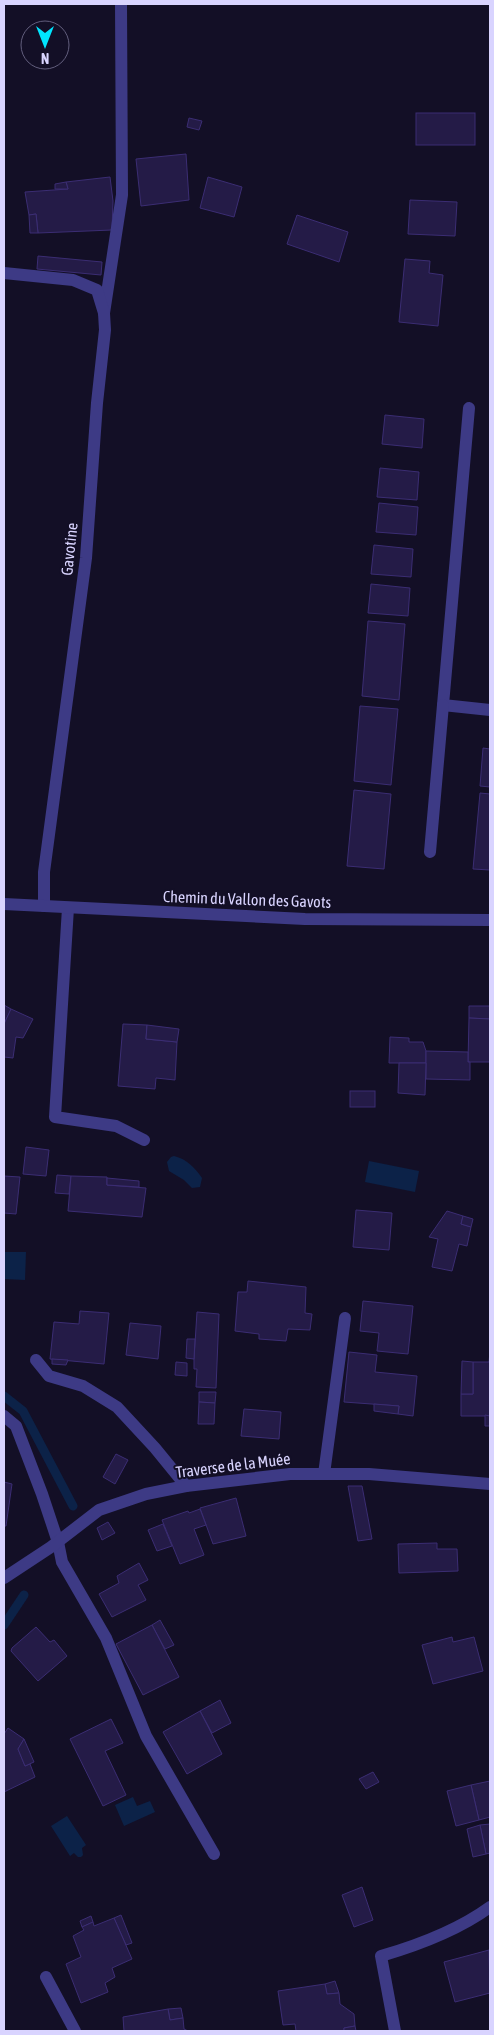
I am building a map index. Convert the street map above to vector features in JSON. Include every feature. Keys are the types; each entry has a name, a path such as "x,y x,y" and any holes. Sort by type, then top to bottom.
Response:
{"street":[{"path":"104,313 122,195 121,4"},
{"name":"Gavotine","path":"4,273 73,280 97,290 104,313 105,330 97,402 86,558 44,872 44,906"},
{"path":"430,852 469,408"},
{"path":"443,705 490,710"},
{"name":"Chemin du Vallon des Gavots","path":"4,904 305,919 490,920"},
{"path":"68,908 54,1117 116,1126 144,1140"},
{"path":"324,1474 345,1318"},
{"path":"36,1360 49,1376 83,1386 117,1407 155,1448 186,1486"},
{"path":"4,1416 16,1426 58,1542 62,1562 106,1638 146,1736 214,1854"},
{"name":"Traverse de la Muée","path":"4,1578 58,1542 99,1510 146,1494 186,1486 290,1474 369,1474 490,1484"},
{"path":"395,2031 381,1956 423,1943 481,1914 490,1907"},
{"path":"46,1976 75,2031"}],"water":[{"path":"174,1156 190,1164 202,1178 200,1187 192,1188 184,1180 169,1171 167,1162"},
{"path":"369,1161 419,1171 415,1192 365,1182"},
{"path":"4,1252 26,1252 25,1280 4,1279"},
{"path":"133,1797 137,1806 150,1801 155,1812 124,1826 115,1805"},
{"path":"67,1816 86,1845 82,1848 83,1855 81,1857 74,1853 70,1856 51,1826"}],"building":[{"path":"416,113 475,113 475,145 416,145"},
{"path":"189,118 202,121 199,130 187,127"},
{"path":"186,154 189,200 141,206 136,159"},
{"path":"110,177 113,201 112,230 38,233 36,214 29,215 25,192 68,189 66,182"},
{"path":"208,177 242,187 234,217 200,208"},
{"path":"66,182 68,189 55,189 55,184"},
{"path":"410,200 457,202 455,236 408,234"},
{"path":"36,214 38,233 30,233 29,215"},
{"path":"297,215 348,232 339,262 287,244"},
{"path":"38,256 102,262 101,275 37,269"},
{"path":"405,259 430,261 429,273 443,275 438,326 399,322"},
{"path":"385,415 424,419 422,448 382,444"},
{"path":"380,468 419,472 417,500 377,497"},
{"path":"379,503 418,507 416,535 376,532"},
{"path":"374,545 413,549 411,577 371,574"},
{"path":"371,584 410,588 408,616 368,613"},
{"path":"368,621 405,624 399,700 362,696"},
{"path":"360,706 398,709 391,785 354,781"},
{"path":"483,748 490,749 490,787 480,786"},
{"path":"354,790 391,794 384,869 347,866"},
{"path":"480,793 490,794 490,870 473,869"},
{"path":"4,1005 11,1009 4,1024"},
{"path":"469,1006 490,1006 490,1019 469,1018"},
{"path":"11,1009 33,1019 23,1038 16,1037 13,1058 4,1057 4,1024"},
{"path":"469,1018 490,1019 490,1062 468,1062"},
{"path":"123,1024 147,1025 146,1039 177,1042 175,1080 156,1078 155,1089 118,1086"},
{"path":"147,1025 179,1029 177,1042 146,1039"},
{"path":"390,1037 409,1038 409,1042 423,1042 426,1051 426,1063 389,1063"},
{"path":"426,1051 468,1052 470,1080 426,1079"},
{"path":"399,1063 426,1063 425,1095 398,1093"},
{"path":"350,1091 375,1091 375,1107 350,1107"},
{"path":"26,1147 49,1150 46,1176 23,1174"},
{"path":"57,1175 71,1176 69,1194 55,1193"},
{"path":"4,1176 20,1177 16,1214 4,1213"},
{"path":"71,1176 107,1177 107,1185 146,1188 142,1217 68,1211"},
{"path":"107,1178 139,1181 139,1187 107,1185"},
{"path":"356,1210 392,1213 389,1250 353,1247"},
{"path":"447,1211 463,1216 461,1224 471,1227 467,1246 459,1244 452,1271 432,1267 438,1239 429,1237"},
{"path":"463,1216 473,1219 471,1227 461,1224"},
{"path":"248,1281 306,1287 305,1313 312,1314 310,1330 288,1329 286,1341 259,1339 259,1334 235,1331 238,1292 247,1292"},
{"path":"363,1301 413,1306 408,1354 377,1351 379,1333 360,1331"},
{"path":"80,1311 109,1313 104,1364 50,1359 54,1322 79,1324"},
{"path":"197,1312 219,1314 216,1388 196,1387 197,1369 194,1369 194,1359"},
{"path":"130,1323 161,1326 158,1359 126,1355"},
{"path":"187,1339 195,1339 194,1359 186,1358"},
{"path":"490,1351 490,1416 461,1416 461,1394 473,1394 473,1362 489,1362"},
{"path":"349,1352 377,1355 375,1372 417,1376 413,1416 398,1414 399,1406 344,1402"},
{"path":"52,1359 68,1360 66,1365 52,1364"},
{"path":"462,1361 473,1362 473,1394 461,1394"},
{"path":"176,1362 187,1363 187,1376 175,1375"},
{"path":"199,1392 216,1392 215,1403 199,1402"},
{"path":"199,1402 215,1403 214,1424 198,1424"},
{"path":"374,1404 399,1406 398,1414 374,1411"},
{"path":"244,1409 281,1412 279,1439 241,1436"},
{"path":"485,1415 490,1416 490,1426 485,1426"},
{"path":"116,1454 128,1460 115,1484 103,1477"},
{"path":"4,1482 12,1484 6,1526 4,1526"},
{"path":"348,1486 362,1486 372,1539 358,1541"},
{"path":"236,1498 246,1536 213,1544 200,1508"},
{"path":"200,1509 206,1525 194,1529 204,1555 180,1564 162,1520"},
{"path":"108,1522 115,1533 102,1540 97,1528"},
{"path":"163,1524 172,1546 157,1551 148,1530"},
{"path":"437,1543 437,1549 457,1549 458,1571 399,1573 398,1544"},
{"path":"139,1563 148,1580 138,1585 146,1600 112,1617 99,1594 119,1583 117,1576"},
{"path":"160,1620 174,1645 165,1649 152,1625"},
{"path":"152,1625 179,1677 143,1695 116,1644"},
{"path":"36,1627 50,1642 54,1640 67,1656 38,1681 11,1651"},
{"path":"452,1637 453,1642 474,1637 483,1671 433,1684 422,1645"},
{"path":"220,1700 231,1723 212,1733 200,1711"},
{"path":"200,1711 222,1754 187,1774 163,1732"},
{"path":"111,1719 123,1743 105,1751 126,1795 103,1806 70,1739"},
{"path":"8,1728 24,1739 18,1749 25,1766 30,1764 35,1777 4,1792 4,1734"},
{"path":"24,1739 34,1762 25,1766 18,1749"},
{"path":"373,1772 379,1782 366,1789 359,1779"},
{"path":"490,1781 490,1817 479,1820 471,1785"},
{"path":"471,1785 479,1820 456,1826 447,1791"},
{"path":"490,1824 490,1853 486,1854 480,1825"},
{"path":"480,1825 486,1854 473,1857 467,1829"},
{"path":"362,1887 373,1920 354,1927 342,1895"},
{"path":"121,1915 132,1943 126,1945 114,1918"},
{"path":"91,1916 93,1922 82,1927 80,1921"},
{"path":"114,1918 132,1959 112,1968 115,1977 105,1983 108,1992 81,2003 66,1964 81,1957 73,1936 84,1930 82,1927 93,1922 94,1926"},
{"path":"489,1950 490,1993 455,2002 444,1962"},
{"path":"335,1981 339,1993 327,1994 325,1984"},
{"path":"325,1984 327,1994 339,1993 340,2004 354,2014 355,2026 344,2028 344,2031 296,2031 295,2024 283,2025 278,1991"},
{"path":"181,2008 183,2018 170,2020 168,2009"},
{"path":"168,2009 170,2020 183,2018 184,2029 188,2031 124,2031 123,2017"},
{"path":"355,2026 356,2031 344,2031 344,2028"}],"waterway":[{"path":"4,1396 23,1411 73,1506"},
{"path":"4,1625 24,1595"}]}
